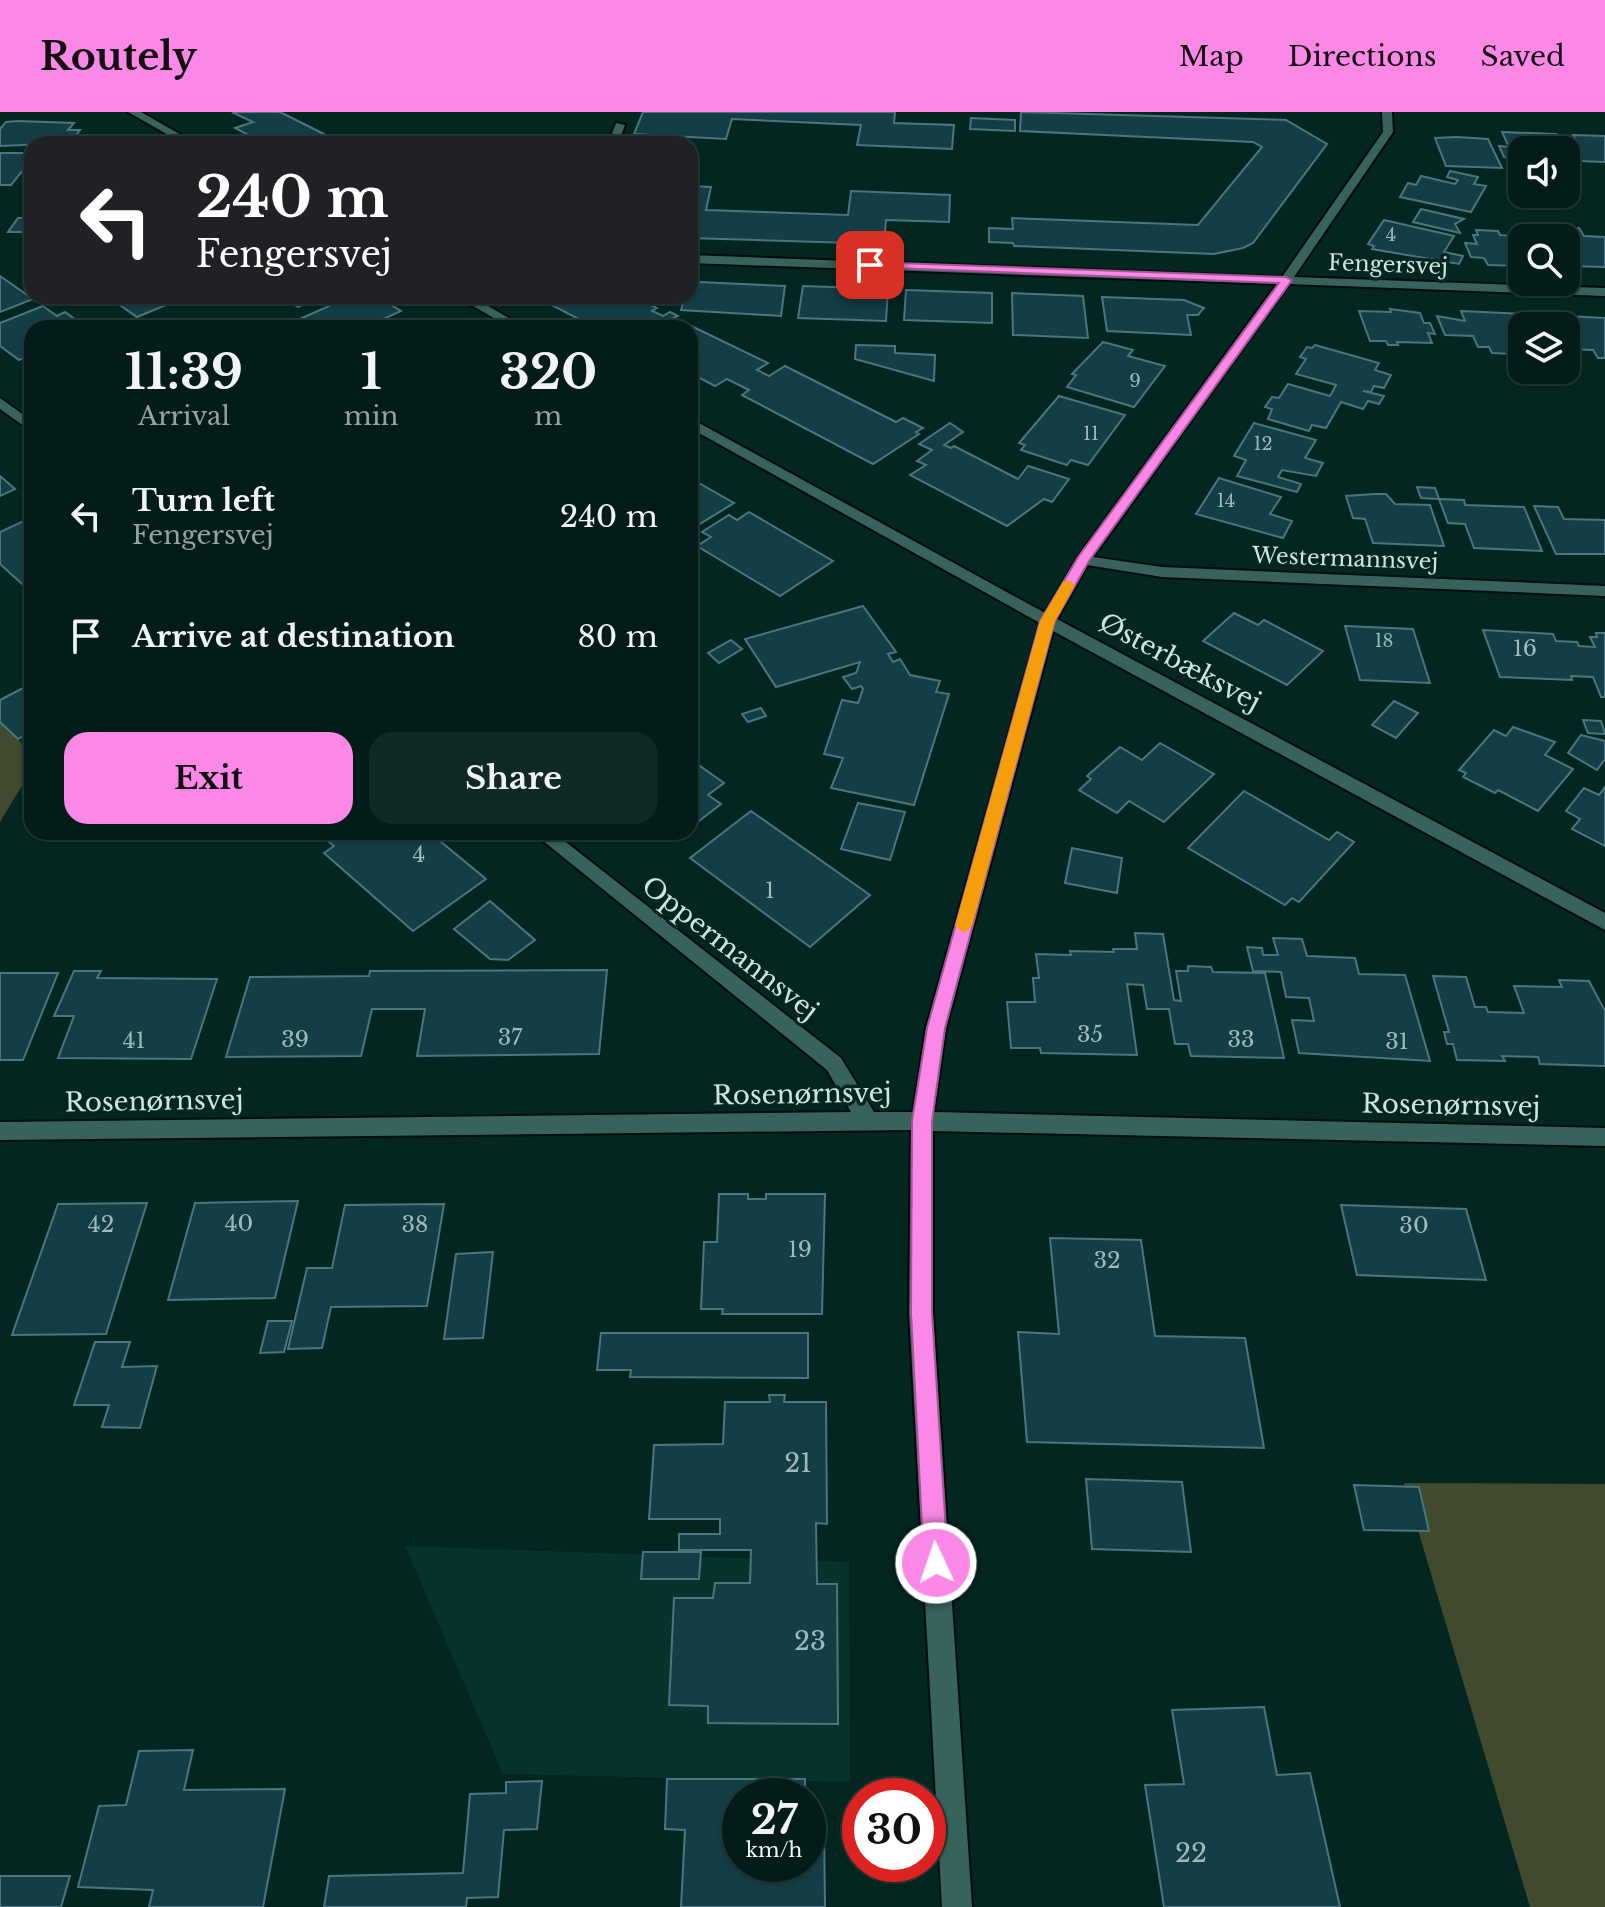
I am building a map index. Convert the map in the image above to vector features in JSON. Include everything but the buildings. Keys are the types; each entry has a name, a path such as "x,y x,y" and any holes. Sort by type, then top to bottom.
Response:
{"street":[{"path":"133,112 177,136"},
{"path":"957,1907 921,1313 922,1121 936,1028 1048,621 1083,560 1286,280 1388,132 1387,112"},
{"path":"616,136 620,125"},
{"name":"Fengersvej","path":"698,259 1605,292"},
{"path":"476,304 506,320"},
{"path":"0,402 24,422"},
{"name":"Østerbæksvej","path":"698,426 1048,621 1605,922"},
{"name":"Westermannsvej","path":"1083,560 1162,572 1605,591"},
{"name":"Oppermannsvej","path":"551,840 834,1064 868,1122"},
{"name":"Rosenørnsvej","path":"0,1131 922,1121 1605,1137"}],"shaded area":[{"path":"0,722 24,745 24,782 0,822"},
{"path":"1404,1483 1605,1484 1605,1907 1530,1907"},
{"path":"405,1546 849,1562 850,1778 842,1778 842,1782 826,1781 826,1778 503,1774"}],"slow traffic":[{"path":"964,926 1048,621 1068,585"}],"route":[{"path":"870,265 1286,280 1083,560 1048,621 936,1028 922,1121 921,1313 936,1563"}]}
